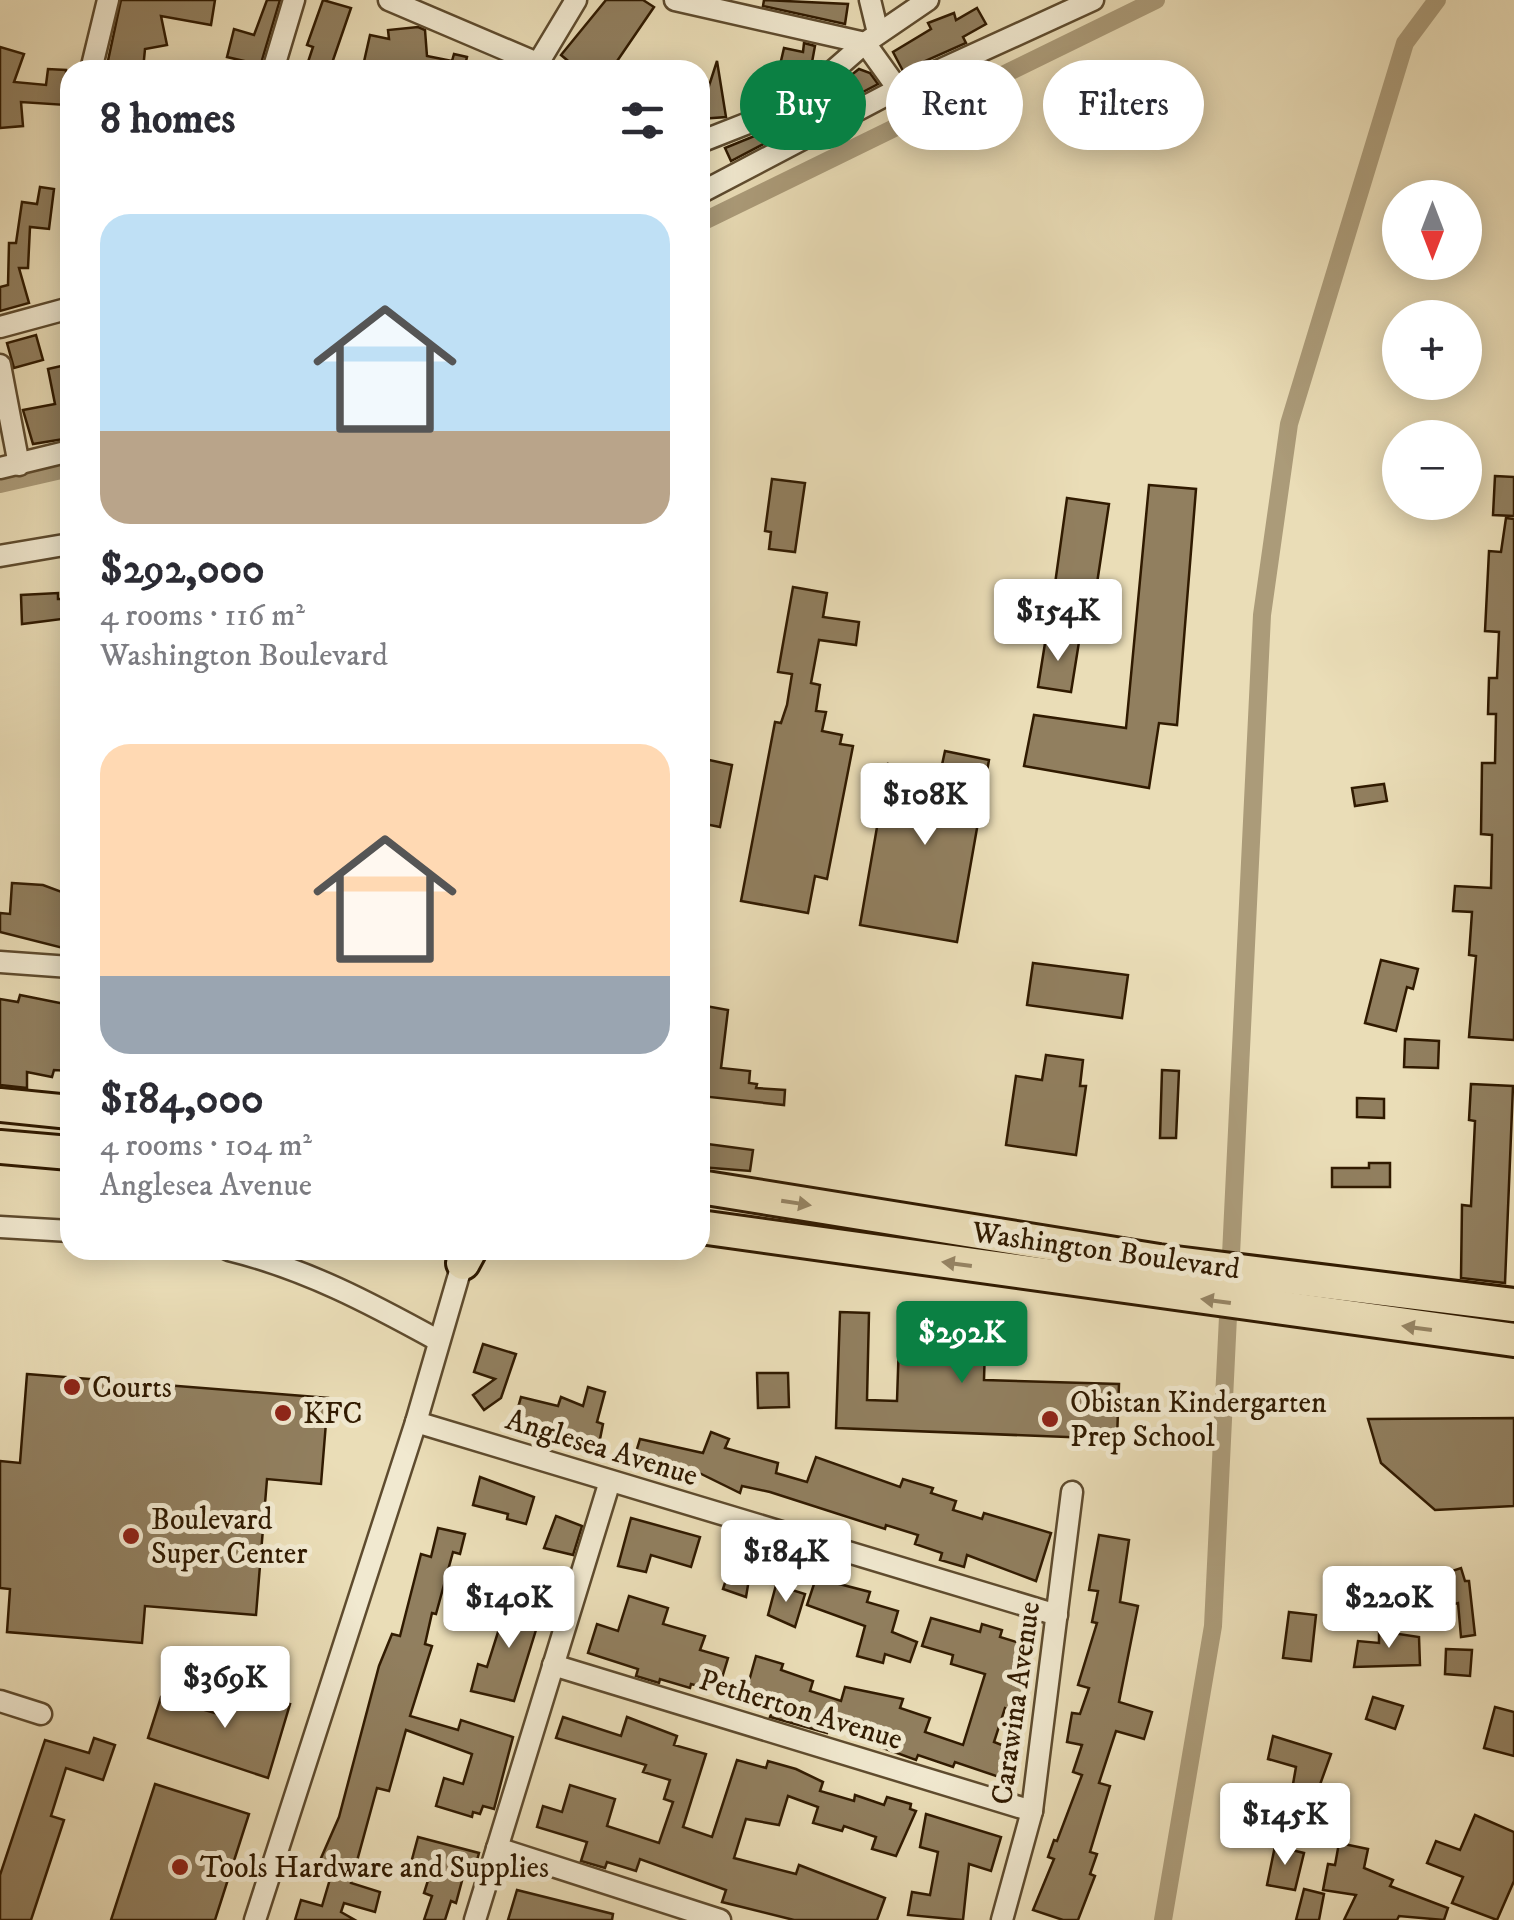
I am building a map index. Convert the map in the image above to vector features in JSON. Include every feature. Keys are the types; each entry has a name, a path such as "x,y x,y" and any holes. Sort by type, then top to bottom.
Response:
{"highway":[{"path":"0,1105 60,1111"},
{"path":"0,1147 60,1153"},
{"name":"Washington Boulevard","path":"710,1190 1158,1277 1274,1309 1514,1340"},
{"name":"Washington Boulevard","path":"710,1228 1158,1277 1275,1274 1514,1305"}],"street":[{"path":"93,60 108,0"},
{"path":"276,60 294,0"},
{"path":"389,0 523,60"},
{"path":"540,60 576,0"},
{"path":"676,0 871,38"},
{"path":"870,0 871,38 886,66"},
{"path":"710,138 794,105 871,38 928,0"},
{"path":"962,60 1093,0"},
{"path":"710,188 886,95"},
{"path":"0,327 60,311"},
{"path":"0,365 9,467 60,454"},
{"path":"0,556 60,546"},
{"path":"0,962 60,966"},
{"path":"0,1227 60,1230"},
{"path":"268,1260 342,1288 439,1341"},
{"path":"256,1920 416,1422 463,1260"},
{"name":"Anglesea Avenue","path":"416,1422 1057,1616"},
{"path":"476,1920 610,1481"},
{"name":"Carawina Avenue","path":"1002,1920 1032,1811 1072,1492"},
{"name":"Petherton Avenue","path":"553,1665 1032,1811"},
{"path":"0,1701 41,1714"},
{"path":"497,1848 720,1920"}],"building":[{"path":"121,0 215,0 211,25 161,16 167,45 145,49 144,60 108,60"},
{"path":"267,0 280,0 262,60 227,57 234,29 254,35"},
{"path":"323,0 351,8 333,60 309,60 313,47 307,45"},
{"path":"606,0 643,0 654,7 618,60 567,60 561,55"},
{"path":"764,0 848,4 845,24 763,6"},
{"path":"977,8 986,24 963,37 966,43 928,60 897,60 893,52 931,29 928,23 954,13 956,20"},
{"path":"388,30 425,30 427,56 447,60 364,60 370,35 389,39"},
{"path":"804,43 815,46 812,60 781,60 784,48 803,52"},
{"path":"0,47 24,54 14,82 46,85 48,69 60,70 60,105 21,102 23,126 0,128"},
{"path":"454,54 466,60 452,60"},
{"path":"717,61 726,117 710,118 710,83"},
{"path":"866,72 870,73 878,84 866,90"},
{"path":"740,142 740,150 752,150 731,161 725,148"},
{"path":"40,187 54,189 49,229 30,227 28,268 19,268 29,303 0,311 0,287 8,285 9,243 16,243 22,202 37,204"},
{"path":"36,335 43,360 14,368 7,343"},
{"path":"60,366 60,440 33,444 23,410 55,404 48,369"},
{"path":"1495,476 1514,477 1514,516 1493,515"},
{"path":"772,479 805,483 795,552 769,549 771,532 765,531"},
{"path":"1149,485 1196,489 1177,725 1159,723 1149,788 1024,766 1034,715 1126,728"},
{"path":"1067,498 1109,504 1096,590 1055,584"},
{"path":"1506,518 1514,519 1514,1040 1469,1037 1476,956 1469,955 1472,912 1453,911 1455,886 1491,888 1492,835 1481,834 1482,763 1495,763 1496,714 1488,714 1489,678 1497,678 1499,632 1485,631 1489,551 1501,552"},
{"path":"793,587 827,593 823,617 859,622 856,645 819,640 811,683 820,685 816,711 826,712 822,731 842,735 840,744 853,746 827,879 815,876 808,913 741,901 775,722 781,723 787,705 792,674 778,672"},
{"path":"58,593 60,619 22,624 21,595"},
{"path":"1046,637 1079,642 1071,692 1038,687"},
{"path":"945,751 989,760 957,942 860,925 888,764 940,774"},
{"path":"710,760 732,765 720,827 710,825"},
{"path":"1384,784 1387,801 1355,806 1352,788"},
{"path":"12,883 43,885 60,891 60,947 0,932 0,913 10,914"},
{"path":"1381,960 1418,969 1413,989 1407,987 1396,1031 1365,1023"},
{"path":"1033,963 1128,975 1122,1018 1027,1005"},
{"path":"20,995 60,1003 60,1070 54,1070 52,1077 27,1072 27,1088 0,1085 0,999 18,1002"},
{"path":"710,1007 728,1010 721,1068 750,1071 749,1083 757,1084 756,1088 785,1090 784,1105 710,1097"},
{"path":"1405,1039 1439,1041 1438,1068 1404,1067"},
{"path":"1046,1055 1083,1060 1080,1086 1086,1086 1076,1155 1006,1145 1016,1076 1042,1080"},
{"path":"1162,1070 1179,1071 1176,1138 1160,1138"},
{"path":"1471,1084 1513,1086 1505,1283 1461,1278 1462,1205 1471,1206 1475,1121 1469,1120"},
{"path":"1357,1098 1384,1099 1384,1118 1357,1117"},
{"path":"710,1144 753,1150 750,1171 710,1168"},
{"path":"1369,1163 1390,1163 1390,1187 1332,1187 1332,1168 1369,1168"},
{"path":"900,1311 986,1314 984,1380 1119,1384 1117,1439 836,1428 840,1312 869,1313 867,1400 897,1401"},
{"path":"483,1344 516,1354 501,1398 484,1410 473,1395 495,1379 474,1372"},
{"path":"757,1373 788,1373 789,1407 758,1408"},
{"name":"Boulevard Super Center","path":"27,1374 328,1398 321,1484 267,1479 256,1615 145,1606 142,1643 7,1632 10,1589 0,1588 0,1461 20,1463"},
{"path":"588,1387 605,1392 597,1422 603,1424 598,1449 577,1445 578,1441 542,1425 541,1430 514,1422 521,1397 558,1406 561,1397 583,1406"},
{"path":"1514,1418 1514,1506 1435,1510 1381,1463 1368,1419"},
{"path":"711,1432 729,1439 725,1448 778,1463 776,1473 807,1482 816,1457 900,1487 903,1479 933,1488 931,1493 956,1501 953,1510 982,1519 984,1513 1051,1533 1036,1581 967,1555 964,1567 940,1560 942,1553 915,1544 918,1535 886,1525 885,1529 770,1492 742,1486 740,1493 689,1468 687,1476 634,1459 640,1439 703,1453"},
{"path":"480,1477 534,1497 526,1524 507,1519 508,1514 473,1505"},
{"path":"556,1516 582,1526 573,1555 544,1548"},
{"path":"631,1518 700,1537 691,1567 651,1555 646,1572 618,1566"},
{"path":"438,1528 465,1534 460,1554 453,1552 436,1614 432,1613 425,1644 432,1646 410,1716 458,1730 461,1720 513,1737 494,1809 483,1806 480,1814 473,1812 472,1817 436,1806 444,1778 463,1784 472,1754 406,1730 389,1791 377,1788 351,1883 380,1892 375,1912 344,1903 341,1912 355,1920 295,1920 301,1900 322,1906 333,1869 318,1865 339,1817 379,1666 392,1634 400,1636 421,1554 431,1557"},
{"path":"1099,1535 1129,1540 1120,1602 1138,1606 1119,1702 1152,1712 1144,1739 1116,1731 1099,1783 1110,1786 1090,1852 1097,1854 1090,1874 1095,1876 1078,1920 1063,1920 1033,1910 1054,1859 1048,1857 1054,1840 1057,1841 1082,1775 1073,1772 1082,1745 1067,1742 1072,1713 1080,1714 1089,1688 1078,1685 1097,1623 1092,1622 1098,1591 1089,1590"},
{"path":"734,1555 752,1561 746,1597 723,1589"},
{"path":"1461,1568 1465,1581 1469,1581 1475,1635 1461,1637 1458,1603 1447,1606 1437,1576"},
{"path":"816,1578 870,1592 867,1602 898,1611 892,1632 917,1642 910,1662 885,1654 883,1663 857,1656 865,1626 807,1605"},
{"path":"776,1585 805,1594 795,1627 768,1615"},
{"path":"510,1594 536,1602 532,1615 540,1617 514,1701 471,1691 478,1664 487,1667"},
{"path":"629,1596 668,1608 663,1624 705,1636 700,1650 728,1658 718,1691 660,1679 659,1683 636,1676 638,1669 588,1653 597,1624 618,1631"},
{"path":"1289,1612 1316,1615 1311,1661 1283,1658"},
{"path":"931,1618 980,1632 982,1624 1002,1630 1000,1637 1033,1647 1018,1712 1005,1708 994,1742 1012,1749 1002,1778 955,1762 953,1767 918,1755 916,1760 872,1744 875,1736 831,1722 827,1733 770,1717 774,1707 744,1699 756,1656 783,1664 781,1670 813,1681 810,1691 841,1701 845,1687 903,1699 900,1708 930,1718 925,1732 963,1745 985,1674 951,1664 953,1655 922,1646"},
{"path":"1379,1631 1419,1637 1420,1665 1354,1667 1358,1641 1379,1643"},
{"path":"1446,1649 1472,1650 1470,1676 1445,1674"},
{"path":"237,1688 290,1704 268,1778 148,1738 161,1697 228,1717"},
{"path":"1373,1697 1403,1706 1395,1729 1366,1719"},
{"path":"1495,1707 1514,1712 1514,1756 1484,1748"},
{"path":"563,1717 621,1736 627,1717 677,1736 674,1745 706,1754 683,1827 712,1837 737,1760 766,1768 768,1761 796,1769 823,1782 820,1791 854,1801 855,1795 884,1805 887,1797 911,1804 910,1809 916,1811 896,1856 872,1849 876,1837 844,1826 842,1831 813,1823 818,1807 788,1796 779,1825 746,1819 734,1858 796,1874 799,1865 885,1898 877,1920 794,1920 722,1902 726,1890 640,1859 636,1871 607,1862 605,1868 581,1861 587,1842 537,1827 543,1806 562,1812 570,1785 615,1799 607,1826 659,1843 673,1802 664,1799 670,1780 643,1772 646,1765 556,1738"},
{"path":"1273,1736 1331,1754 1317,1793 1312,1791 1310,1805 1299,1803 1297,1816 1268,1813 1270,1797 1290,1801 1296,1767 1268,1759"},
{"path":"94,1738 115,1745 103,1780 66,1768 51,1816 64,1820 31,1920 0,1920 0,1875 45,1740 89,1753"},
{"name":"Tools Hardware and Supplies","path":"155,1784 249,1814 215,1920 111,1920"},
{"path":"926,1814 1001,1837 991,1871 969,1864 963,1920 908,1915 912,1892 930,1895 938,1852 920,1847"},
{"path":"1475,1815 1514,1832 1514,1881 1497,1920 1452,1903 1463,1877 1427,1863 1436,1841 1460,1850"},
{"path":"418,1837 479,1853 472,1879 463,1877 456,1903 451,1901 445,1920 424,1920 432,1896 424,1893 432,1868 411,1863"},
{"path":"1339,1843 1368,1849 1364,1868 1393,1880 1390,1886 1448,1908 1444,1920 1399,1916 1397,1920 1344,1920 1356,1895 1323,1890 1328,1864 1335,1865"},
{"path":"1275,1846 1304,1853 1295,1890 1267,1885"},
{"path":"1304,1889 1324,1894 1319,1920 1296,1920"},
{"path":"517,1890 613,1914 612,1920 508,1920"}],"waterway":[{"path":"710,218 1156,0"},
{"path":"1163,1920 1213,1626 1262,615 1289,424 1405,43 1437,0"},
{"path":"0,484 60,470"}],"place":[{"name":"Courts","path":"72,1387"},
{"name":"KFC","path":"283,1413"},
{"name":"Obistan Kindergarten Prep School","path":"1050,1419"},
{"name":"Boulevard Super Center","path":"131,1536"},
{"name":"Tools Hardware and Supplies","path":"180,1867"}]}
